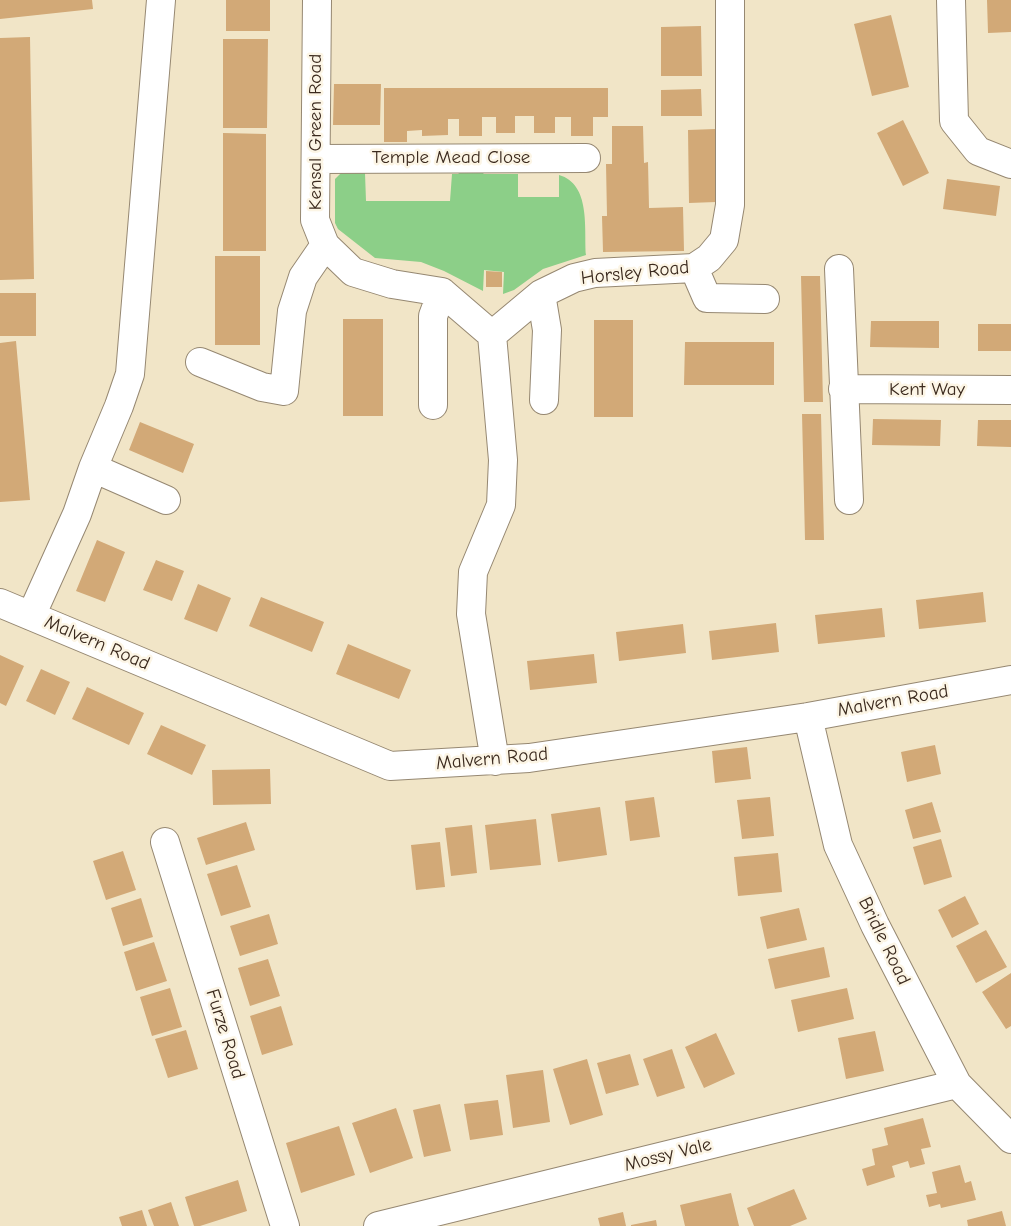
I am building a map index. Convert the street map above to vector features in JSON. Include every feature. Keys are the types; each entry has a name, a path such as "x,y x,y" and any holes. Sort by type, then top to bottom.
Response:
{"street":[{"path":"31,616 77,514 92,468 119,406 130,374 161,0"},
{"name":"Kensal Green Road","path":"317,0 315,220 325,245 353,272 392,284 442,292"},
{"name":"Horsley Road","path":"492,335 541,294 574,278 595,273 694,268 709,258 724,240 730,205 730,0"},
{"path":"951,0 954,121 978,151 1011,164"},
{"name":"Temple Mead Close","path":"316,159 586,158"},
{"path":"200,362 262,386 284,391 292,311 303,277 325,245"},
{"path":"694,268 707,298 765,299"},
{"path":"839,269 849,500"},
{"path":"432,405 433,316 442,292 492,335 503,460 501,505 473,572 471,614 495,761"},
{"path":"541,294 547,330 544,400"},
{"name":"Kent Way","path":"843,389 1011,390"},
{"path":"92,468 166,500"},
{"name":"Malvern Road","path":"0,603 390,766 538,757 808,717 1011,680"},
{"name":"Bridle Road","path":"808,717 838,845 875,925 958,1084 1011,1139"},
{"name":"Furze Road","path":"165,842 285,1226"},
{"name":"Mossy Vale","path":"378,1226 958,1084"}],"green space":[{"path":"465,168 478,168 484,174 518,174 518,197 559,197 559,175 569,180 581,197 584,209 586,255 543,269 514,290 503,294 504,272 484,270 483,291 444,271 421,262 375,258 338,229 335,223 335,179 341,173 365,173 366,201 450,201 452,174 458,174"}],"building":[{"path":"0,0 92,0 93,9 0,19"},
{"path":"226,0 270,0 270,31 226,31"},
{"path":"987,0 1011,0 1011,32 988,33"},
{"path":"891,15 909,87 872,96 854,24"},
{"path":"701,26 702,76 661,76 661,27"},
{"path":"30,37 34,279 0,280 0,38"},
{"path":"223,39 268,39 267,128 223,128"},
{"path":"334,84 381,84 380,125 333,125"},
{"path":"384,88 608,88 608,117 593,117 593,136 571,136 571,117 555,117 555,133 534,133 534,116 515,116 515,133 496,133 496,117 482,117 482,136 459,136 459,119 448,119 448,135 422,136 422,130 407,131 407,142 384,142"},
{"path":"701,89 702,116 661,116 661,90"},
{"path":"903,120 929,173 903,186 877,133"},
{"path":"612,126 643,126 644,163 648,162 649,208 683,207 684,251 603,252 602,216 607,216 606,164 612,164"},
{"path":"715,129 716,202 689,203 688,130"},
{"path":"223,133 266,134 266,251 223,251"},
{"path":"947,179 1000,186 996,216 943,209"},
{"path":"215,256 260,256 260,345 215,345"},
{"path":"486,271 502,272 502,287 486,287"},
{"path":"801,276 820,276 823,402 804,402"},
{"path":"0,293 36,293 36,336 0,336"},
{"path":"343,319 383,319 383,416 343,416"},
{"path":"594,320 633,320 633,417 594,417"},
{"path":"871,321 939,321 939,348 870,347"},
{"path":"978,324 1011,324 1011,351 978,351"},
{"path":"16,341 30,500 0,502 0,343"},
{"path":"685,342 774,342 774,385 684,385"},
{"path":"802,414 821,414 824,540 805,540"},
{"path":"873,419 941,420 940,446 872,445"},
{"path":"978,420 1011,420 1011,447 977,446"},
{"path":"140,422 194,444 183,473 129,450"},
{"path":"97,540 125,552 105,602 76,591"},
{"path":"156,560 184,571 172,601 143,590"},
{"path":"198,584 231,598 217,632 184,619"},
{"path":"983,592 986,622 919,629 916,600"},
{"path":"261,597 324,622 312,652 249,626"},
{"path":"882,608 885,637 818,644 815,615"},
{"path":"776,623 779,652 712,660 709,631"},
{"path":"683,624 686,653 619,661 616,632"},
{"path":"348,644 411,670 399,699 336,674"},
{"path":"594,654 597,683 530,690 527,661"},
{"path":"0,655 24,666 6,706 0,703"},
{"path":"41,669 70,682 55,715 26,701"},
{"path":"87,687 144,713 129,745 72,719"},
{"path":"161,725 206,745 192,775 147,754"},
{"path":"935,745 941,774 907,782 901,752"},
{"path":"747,747 751,779 715,783 712,751"},
{"path":"270,769 271,804 213,805 212,770"},
{"path":"654,797 660,837 630,841 625,801"},
{"path":"770,797 774,836 742,839 737,800"},
{"path":"932,802 941,832 913,839 905,810"},
{"path":"600,807 607,855 558,862 551,814"},
{"path":"536,819 541,865 490,870 485,825"},
{"path":"246,822 255,850 206,865 197,838"},
{"path":"472,825 477,873 451,876 445,828"},
{"path":"941,839 952,877 924,885 913,847"},
{"path":"440,842 445,887 416,890 411,845"},
{"path":"123,851 136,890 106,900 93,861"},
{"path":"778,853 782,892 738,896 734,857"},
{"path":"237,865 251,907 221,916 207,874"},
{"path":"965,896 979,924 952,938 938,910"},
{"path":"141,898 153,937 123,946 111,908"},
{"path":"799,908 807,940 767,949 760,917"},
{"path":"269,914 278,944 240,956 230,926"},
{"path":"986,930 1007,967 976,983 956,946"},
{"path":"154,942 167,981 136,991 124,952"},
{"path":"824,947 830,977 775,989 768,959"},
{"path":"268,959 280,996 250,1006 238,968"},
{"path":"1011,973 1011,1026 1006,1029 982,992"},
{"path":"170,988 182,1027 152,1036 140,997"},
{"path":"847,988 854,1019 798,1032 791,1000"},
{"path":"281,1006 293,1045 262,1055 250,1016"},
{"path":"186,1030 198,1069 168,1078 155,1039"},
{"path":"875,1031 884,1071 846,1079 838,1038"},
{"path":"716,1033 735,1074 704,1088 685,1047"},
{"path":"672,1049 685,1088 657,1097 643,1059"},
{"path":"630,1054 639,1085 606,1094 597,1063"},
{"path":"587,1059 603,1115 570,1125 553,1069"},
{"path":"543,1070 550,1122 513,1128 506,1075"},
{"path":"498,1100 503,1135 470,1140 464,1104"},
{"path":"440,1104 451,1151 424,1157 413,1110"},
{"path":"396,1108 413,1158 370,1173 352,1123"},
{"path":"923,1118 931,1147 921,1149 925,1164 910,1168 908,1161 892,1166 895,1177 867,1186 862,1169 875,1165 872,1149 888,1145 884,1128"},
{"path":"339,1126 355,1175 301,1193 286,1143"},
{"path":"960,1165 965,1183 971,1181 976,1200 941,1208 940,1204 929,1207 926,1195 937,1193 932,1172"},
{"path":"238,1180 247,1211 200,1226 194,1226 185,1197"},
{"path":"794,1189 807,1219 790,1226 754,1226 747,1208"},
{"path":"731,1193 739,1226 685,1226 680,1205"},
{"path":"171,1202 179,1226 154,1226 148,1210"},
{"path":"142,1210 147,1226 122,1226 119,1217"},
{"path":"1002,1211 1006,1226 968,1226 967,1220"},
{"path":"623,1212 626,1226 600,1226 598,1218"},
{"path":"656,1220 657,1226 631,1226 631,1225"}]}
